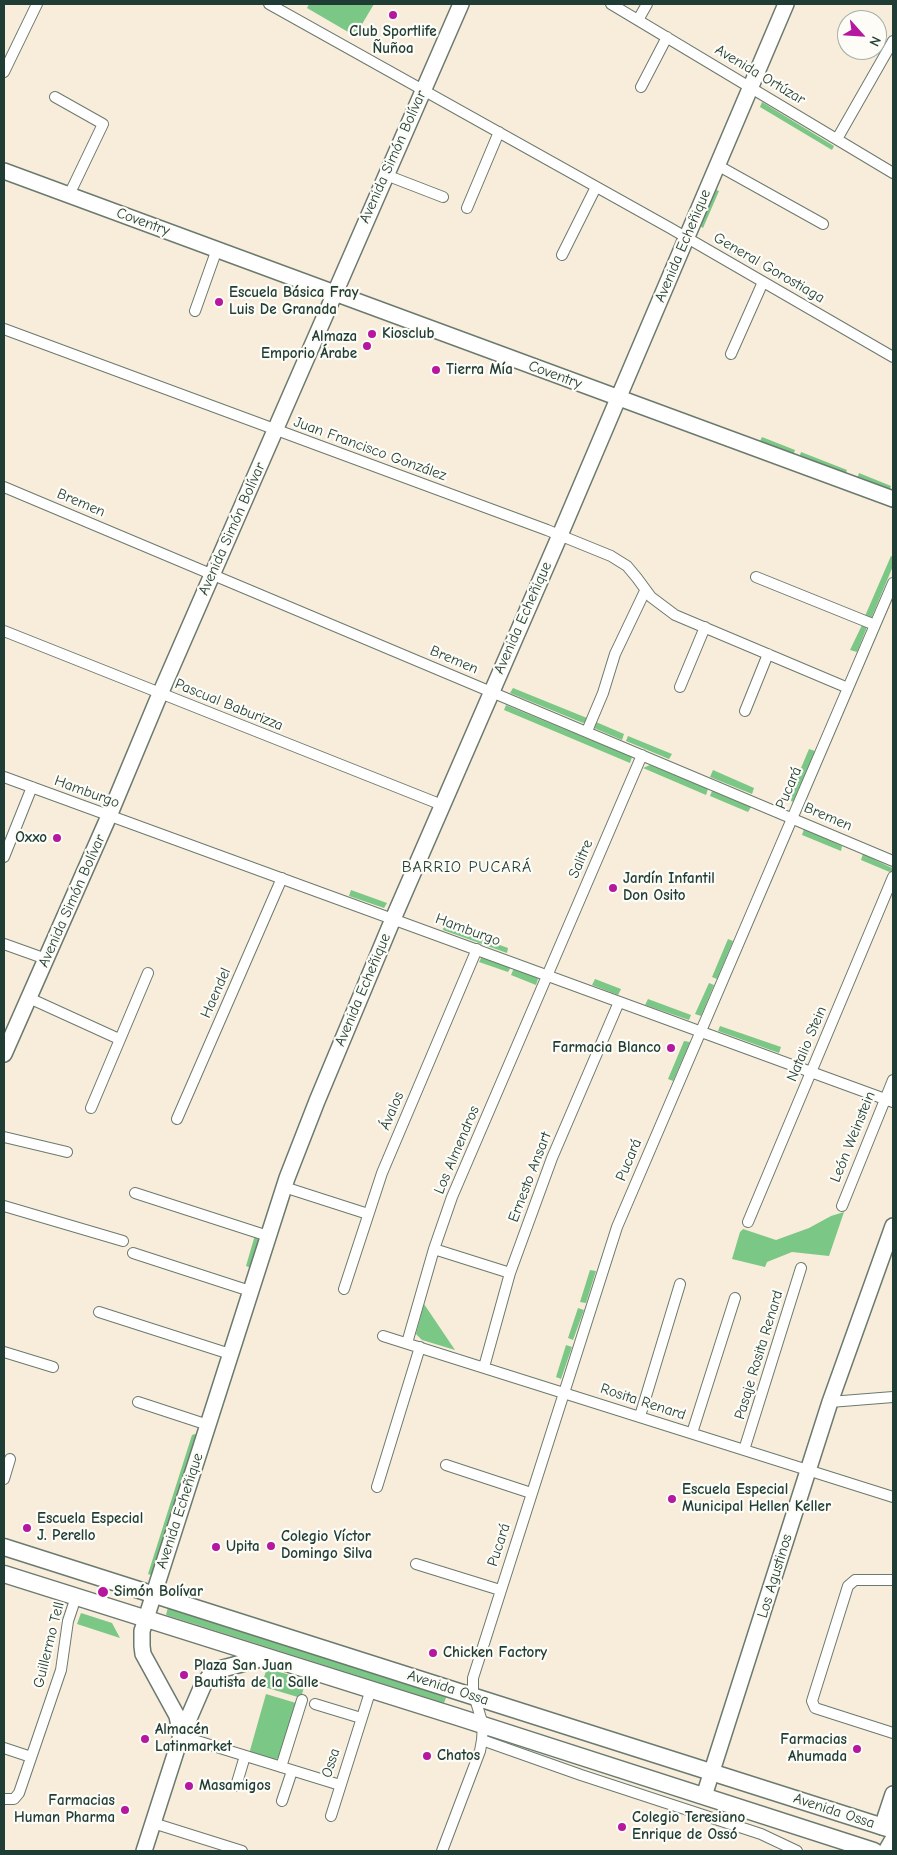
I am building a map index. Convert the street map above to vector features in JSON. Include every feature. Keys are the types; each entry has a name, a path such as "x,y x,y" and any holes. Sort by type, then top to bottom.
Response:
{"main road":[{"name":"Avenida Ossa","path":"4,1547 888,1828"},
{"name":"Avenida Ossa","path":"4,1574 371,1689 483,1732 704,1796 874,1851"},
{"path":"181,1736 203,1685 211,1675 221,1669 266,1657"}],"street":[{"path":"4,72 37,4"},
{"name":"General Gorostiaga","path":"269,4 499,132 893,357"},
{"name":"Avenida Simón Bolívar","path":"4,1054 461,4"},
{"name":"Avenida Ortúzar","path":"611,4 893,173"},
{"path":"638,20 647,4"},
{"name":"Avenida Echeñique","path":"181,1736 178,1716 143,1654 141,1638 284,1187 316,1101 393,919 560,535 786,4"},
{"path":"641,87 667,37"},
{"path":"837,139 893,41"},
{"path":"55,97 103,124 69,195"},
{"path":"467,208 499,132"},
{"path":"717,165 823,224"},
{"name":"Coventry","path":"4,171 617,399 893,499"},
{"path":"386,175 443,198"},
{"path":"562,255 596,187"},
{"path":"195,311 217,249"},
{"path":"731,354 763,282"},
{"name":"Juan Francisco González","path":"4,330 560,535 611,556 627,566 638,578 645,591 659,605 675,615 848,688"},
{"name":"Bremen","path":"4,487 893,861"},
{"path":"756,577 875,625"},
{"name":"Pucará","path":"483,1732 472,1688 473,1678 618,1227 893,582"},
{"path":"587,731 603,693 615,654 645,591"},
{"path":"680,687 705,627"},
{"name":"Pascual Baburizza","path":"4,632 442,805"},
{"path":"744,711 768,654"},
{"name":"Salitre","path":"549,975 642,755"},
{"name":"Hamburgo","path":"4,777 889,1100"},
{"name":"Hamburgo","path":"4,857 32,787"},
{"name":"Natalio Stein","path":"748,1222 893,877"},
{"name":"Haendel","path":"177,1120 282,878"},
{"path":"4,944 46,959"},
{"name":"Ávalos","path":"344,1289 382,1173 477,949"},
{"path":"91,1108 148,972"},
{"name":"Los Almendros","path":"407,1343 434,1249 452,1197 549,975"},
{"path":"29,998 119,1039"},
{"name":"Ernesto Ansart","path":"484,1367 510,1274 552,1158 619,1002"},
{"name":"León Weinstein","path":"842,1206 889,1100 893,1080"},
{"path":"4,1137 67,1152"},
{"path":"284,1187 368,1214"},
{"path":"135,1193 268,1236"},
{"path":"4,1206 123,1241"},
{"name":"Los Agustinos","path":"698,1814 830,1402 893,1226"},
{"path":"434,1249 510,1274"},
{"path":"133,1254 250,1291"},
{"name":"Pasaje Rosita Renard","path":"744,1450 801,1268"},
{"path":"640,1416 680,1284"},
{"path":"692,1433 735,1298"},
{"path":"99,1312 230,1354"},
{"name":"Rosita Renard","path":"383,1336 893,1497"},
{"path":"377,1487 420,1347"},
{"path":"4,1352 53,1367"},
{"path":"830,1402 893,1397"},
{"path":"138,1402 208,1425"},
{"path":"4,1479 10,1458"},
{"path":"446,1465 532,1493"},
{"path":"416,1564 500,1590"},
{"path":"893,1580 855,1580 848,1586 812,1701 816,1708 893,1733"},
{"name":"Guillermo Tell","path":"4,1799 14,1799 18,1796 61,1670 68,1621 76,1597"},
{"name":"Ossa","path":"330,1816 371,1689"},
{"path":"280,1767 302,1700"},
{"path":"315,1704 361,1718"},
{"path":"442,1851 480,1751 483,1732"},
{"name":"Avenida Ossa","path":"483,1732 581,1775 761,1834 797,1851"},
{"path":"144,1851 181,1736 340,1785"},
{"path":"4,1748 31,1757"},
{"path":"236,1786 245,1756"},
{"path":"282,1801 292,1771"},
{"path":"888,1828 893,1794"},
{"path":"153,1823 219,1848 242,1851"},
{"path":"886,1851 893,1839"}],"green space":[{"path":"309,4 374,4 355,36 307,8"},
{"path":"762,102 834,146 832,150 760,107"},
{"path":"714,189 719,191 703,228 698,225"},
{"path":"762,437 795,450 793,456 759,443"},
{"path":"801,452 847,470 845,476 799,458"},
{"path":"859,473 891,486 889,492 857,479"},
{"path":"891,556 893,557 893,566 871,619 865,616"},
{"path":"862,625 867,627 857,652 850,650"},
{"path":"513,688 587,718 583,723 510,693"},
{"path":"506,705 632,757 630,763 504,710"},
{"path":"596,722 624,734 622,740 594,728"},
{"path":"628,736 672,754 669,759 626,741"},
{"path":"809,749 815,751 793,802 788,799"},
{"path":"650,765 708,789 706,795 643,768"},
{"path":"713,770 754,788 752,794 710,777"},
{"path":"712,791 751,807 748,812 710,796"},
{"path":"804,829 842,846 841,851 802,835"},
{"path":"863,854 892,868 892,873 861,860"},
{"path":"351,890 387,903 384,908 349,896"},
{"path":"444,925 508,948 507,953 443,930"},
{"path":"728,939 733,941 717,979 712,977"},
{"path":"482,956 511,967 508,972 479,962"},
{"path":"514,968 537,977 536,985 511,975"},
{"path":"595,979 621,989 618,995 592,985"},
{"path":"709,983 714,985 701,1016 695,1014"},
{"path":"648,999 691,1015 689,1020 645,1005"},
{"path":"720,1026 781,1047 779,1053 718,1031"},
{"path":"684,1041 690,1042 673,1081 668,1079"},
{"path":"844,1212 829,1256 792,1252 767,1262 765,1267 732,1259 740,1232 743,1229 776,1240"},
{"path":"255,1235 261,1237 251,1268 246,1266"},
{"path":"590,1270 596,1271 586,1303 580,1302"},
{"path":"424,1304 455,1350 422,1340 416,1334"},
{"path":"578,1308 584,1310 573,1340 568,1338"},
{"path":"566,1345 572,1347 561,1379 556,1377"},
{"path":"192,1435 198,1436 155,1576 148,1574"},
{"path":"168,1607 447,1695 444,1703 166,1615"},
{"path":"81,1613 112,1623 120,1638 77,1624"},
{"path":"267,1668 306,1680 301,1698 261,1686"},
{"path":"266,1694 296,1703 281,1756 273,1761 249,1754"}],"place":[{"name":"Club Sportlife Ñuñoa","path":"393,15"},
{"name":"Escuela Básica Fray Luis De Granada","path":"219,302"},
{"name":"Kiosclub","path":"372,334"},
{"name":"Almaza Emporio Árabe","path":"367,346"},
{"name":"Tierra Mía","path":"436,370"},
{"name":"Oxxo","path":"57,838"},
{"name":"Jardín Infantil Don Osito","path":"613,888"},
{"name":"Farmacia Blanco","path":"671,1048"},
{"name":"Escuela Especial Municipal Hellen Keller","path":"672,1499"},
{"name":"Escuela Especial J. Perello","path":"27,1528"},
{"name":"Colegio Víctor Domingo Silva","path":"271,1546"},
{"name":"Upita","path":"216,1547"},
{"name":"Simón Bolívar","path":"103,1592"},
{"name":"Chicken Factory","path":"433,1653"},
{"name":"Plaza San Juan Bautista de la Salle","path":"184,1675"},
{"name":"Almacén Latinmarket","path":"145,1739"},
{"name":"Farmacias Ahumada","path":"857,1749"},
{"name":"Chatos","path":"427,1756"},
{"name":"Masamigos","path":"189,1786"},
{"name":"Farmacias Human Pharma","path":"125,1810"},
{"name":"Colegio Teresiano Enrique de Ossó","path":"622,1827"}],"district":[{"name":"BARRIO PUCARÁ","path":"467,867"}]}
